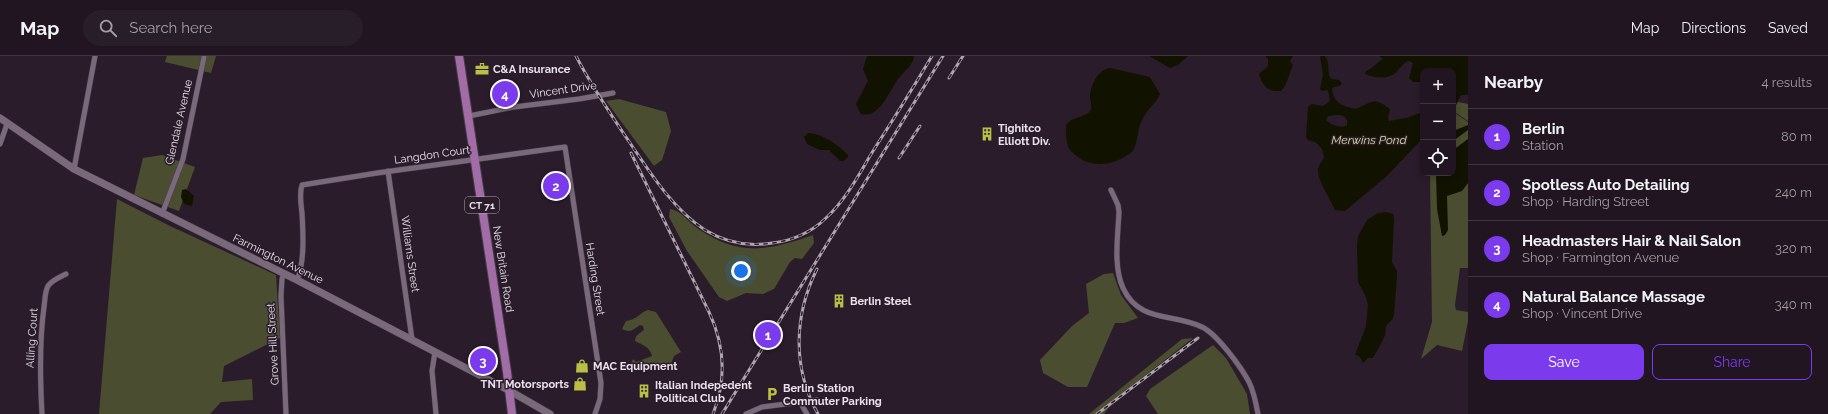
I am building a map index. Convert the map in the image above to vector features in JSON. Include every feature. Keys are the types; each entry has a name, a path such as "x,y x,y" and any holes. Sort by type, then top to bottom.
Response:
{"main road":[{"name":"New Britain Road","path":"459,56 510,391 512,414"},
{"name":"Farmington Avenue","path":"0,118 74,169 162,214 284,273 510,391 550,414"}],"street":[{"path":"74,169 95,56"},
{"name":"Glendale Avenue","path":"162,214 183,159 204,57"},
{"name":"Vincent Drive","path":"468,116 514,107 613,93"},
{"path":"0,144 7,124"},
{"name":"Langdon Court","path":"297,280 301,268 302,223 300,190 302,185 388,171 565,147"},
{"name":"Harding Street","path":"565,147 601,382 600,399 595,414"},
{"name":"Williams Street","path":"388,171 412,340"},
{"path":"1110,190 1118,205 1119,212 1118,271 1123,288 1128,296 1134,303 1149,314 1194,324 1211,333 1229,354 1248,382 1253,392 1258,414"},
{"name":"Grove Hill Street","path":"284,273 282,279 281,296 286,414"},
{"name":"Alling Court","path":"42,414 40,367 41,329 46,296 48,286 54,280 66,274"},
{"path":"435,352 432,371 436,414"},
{"path":"746,414 760,408 817,400"},
{"path":"800,402 807,414"}],"green space":[{"path":"167,56 216,56 211,73 165,62"},
{"path":"619,99 666,112 671,131 662,160 654,166 606,101"},
{"path":"1458,102 1468,104 1468,121 1456,113 1456,106"},
{"path":"1456,114 1468,122 1468,268 1460,268 1455,305 1456,310 1468,312 1468,321 1462,351 1437,345 1421,359 1432,322 1430,176 1456,176"},
{"path":"162,155 195,167 179,211 134,195 143,158"},
{"path":"117,199 168,225 276,275 280,338 224,366 222,382 252,379 253,400 221,402 210,414 99,414"},
{"path":"670,209 681,214 697,228 726,244 740,247 767,247 781,245 813,235 814,243 802,259 795,258 790,262 774,289 763,294 746,293 727,301 719,297 687,251 669,217"},
{"path":"1113,273 1121,295 1138,318 1124,323 1115,323 1087,387 1068,387 1043,373 1040,360 1072,326 1089,313 1086,284 1104,274"},
{"path":"648,310 656,312 681,352 674,356 671,364 627,371 633,359 636,362 652,356 648,348 635,341 639,333 644,330 643,326 640,325 629,331 622,329 626,321 633,319"},
{"path":"1193,338 1115,399 1104,414 1089,414 1182,339"},
{"path":"1213,345 1226,358 1247,394 1250,414 1158,414 1146,396 1150,389"}],"water":[{"path":"867,56 914,56 910,66 898,79 883,104 872,113 866,115 860,113 856,104 868,81 863,69"},
{"path":"1149,56 1188,56 1178,65 1170,68"},
{"path":"1265,56 1293,56 1290,61 1293,65 1285,86 1281,91 1269,89 1262,82 1259,74 1268,66 1268,59"},
{"name":"Merwins Pond","path":"1320,56 1325,56 1331,79 1339,80 1342,83 1340,86 1332,89 1335,98 1340,104 1356,109 1370,102 1380,103 1390,109 1388,118 1389,121 1406,118 1420,113 1420,141 1387,176 1345,211 1335,210 1318,174 1318,167 1324,158 1321,148 1315,142 1308,140 1306,137 1308,107 1312,104 1323,106 1330,101 1328,90 1322,91 1320,89 1323,75","holes":["1339,115 1346,118 1347,125 1336,126 1326,120 1328,116"]},
{"path":"1379,56 1468,56 1468,95 1461,95 1456,104 1456,68 1420,68 1420,82 1413,82 1409,78 1413,63 1409,61 1404,63 1396,73 1388,77 1379,78 1365,74 1366,71 1383,59"},
{"path":"1110,68 1150,77 1160,94 1142,120 1133,151 1118,160 1109,163 1093,163 1085,161 1070,150 1067,142 1066,126 1071,120 1089,112 1091,109 1090,96 1093,83 1098,75 1105,69"},
{"path":"1468,125 1468,130 1456,139 1456,130"},
{"path":"808,133 813,133 836,144 848,155 848,157 844,161 840,161 829,150 820,150 807,144 804,137"},
{"path":"1468,139 1468,183 1462,191 1447,196 1448,230 1445,235 1442,236 1437,209 1436,176 1456,176 1456,148"},
{"path":"186,189 194,196 192,206 184,204 181,197 182,190"},
{"path":"1386,212 1393,214 1394,219 1392,262 1397,271 1397,276 1394,315 1386,326 1385,336 1373,358 1368,358 1363,363 1360,357 1355,354 1366,326 1368,305 1366,297 1358,282 1358,236 1367,220 1378,213"}],"railway":[{"path":"576,56 595,90 663,190 693,222 705,230 721,238 746,244 763,244 794,238 814,228 833,211 852,186 932,56"},
{"path":"722,414 943,56"},
{"path":"949,78 963,56"},
{"path":"899,158 920,126"},
{"path":"631,153 709,312 718,337 721,350 722,375 721,388 713,414"},
{"path":"817,269 809,287 804,305 800,323 799,342 800,360 804,378 818,414"},
{"path":"1097,414 1198,338"}],"place":[{"name":"C&A Insurance","path":"482,69"},
{"name":"Natural Balance Massage","path":"505,94"},
{"name":"Tighitco Elliott Div.","path":"987,134"},
{"name":"Spotless Auto Detailing","path":"556,186"},
{"name":"Berlin Steel","path":"839,301"},
{"name":"Berlin","path":"768,335"},
{"name":"Headmasters Hair & Nail Salon","path":"483,361"},
{"name":"MAC Equipment","path":"582,366"},
{"name":"TNT Motorsports","path":"580,384"},
{"name":"Italian Indepedent Political Club","path":"644,391"},
{"name":"Berlin Station Commuter Parking","path":"772,394"}]}
